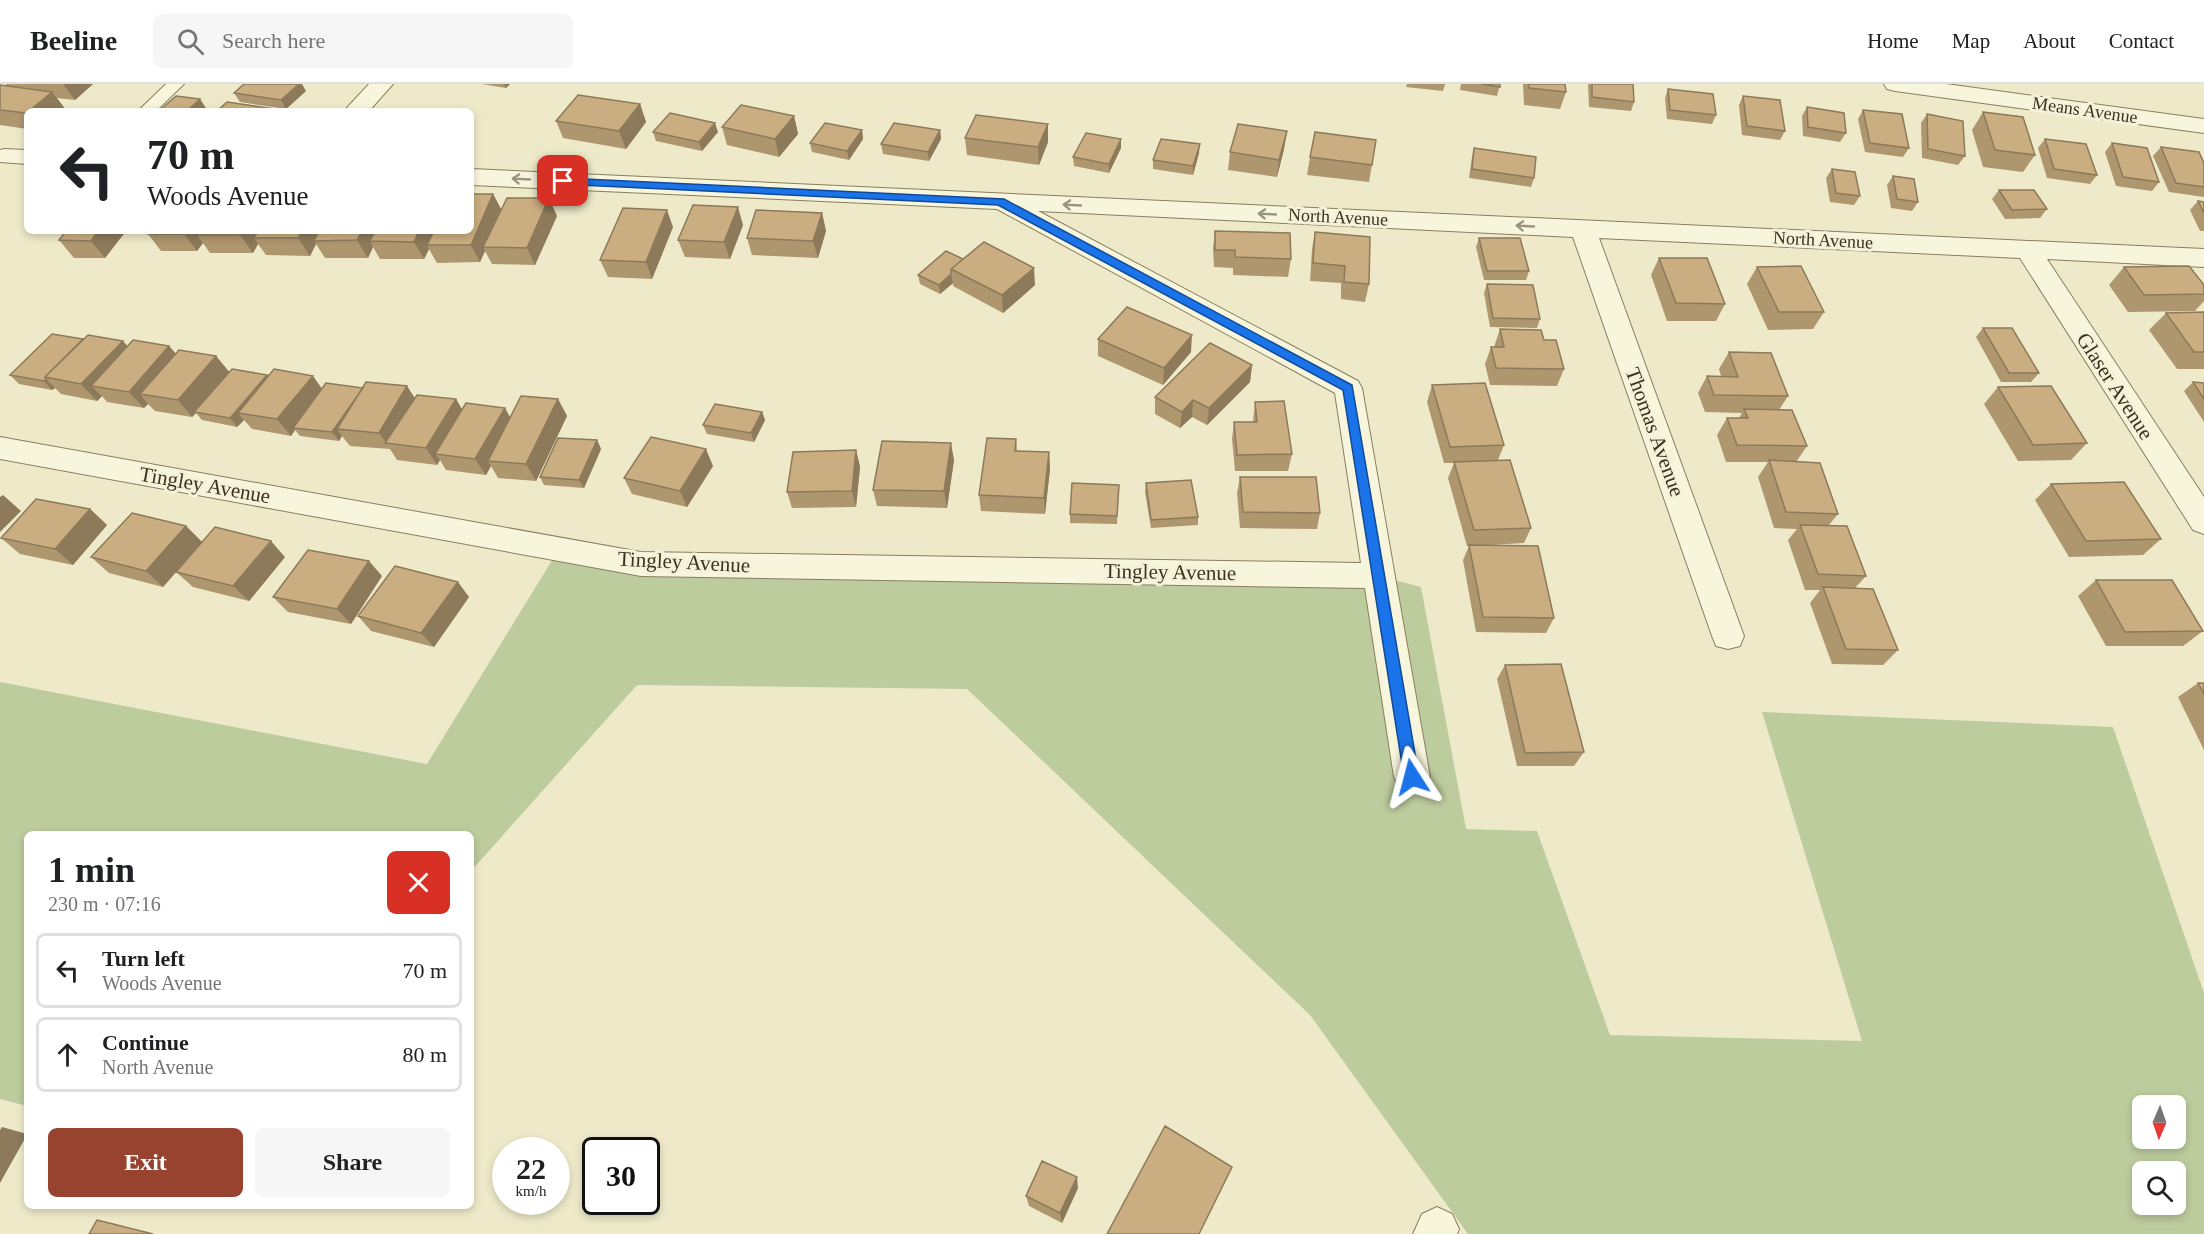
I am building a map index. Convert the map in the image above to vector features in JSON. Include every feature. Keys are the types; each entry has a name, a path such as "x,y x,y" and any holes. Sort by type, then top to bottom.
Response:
{"street":[{"path":"359,108 382,84"},
{"name":"Means Avenue","path":"1895,84 2204,126"},
{"name":"North Avenue","path":"474,177 2204,258"},
{"path":"1000,202 1348,388 1412,777"},
{"name":"Thomas Avenue","path":"1583,229 1728,636"},
{"name":"Glaser Avenue","path":"2027,249 2204,522"},
{"name":"Tingley Avenue","path":"0,448 641,564 1379,576"}],"lane":[{"path":"149,108 176,84"}],"green space":[{"path":"559,549 641,564 1379,576 1421,587 1466,829 1537,831 1610,1035 1862,1041 1762,712 2113,727 2204,993 2204,1234 1468,1234 1310,1015 967,689 637,685 474,868 474,831 24,831 24,1105 0,1099 0,682 427,764"}],"building":[{"path":"244,84 299,84 281,100 234,93"},
{"path":"1482,84 1500,84 1500,87"},
{"path":"1529,84 1565,84 1566,92 1529,88"},
{"path":"1592,84 1633,84 1634,102 1592,97"},
{"path":"0,85 52,92 33,108 24,108 24,113 0,110"},
{"path":"1668,89 1713,94 1716,115 1670,110"},
{"path":"578,95 640,104 619,131 556,121"},
{"path":"176,96 200,99 190,108 162,108"},
{"path":"1743,96 1780,100 1785,131 1747,126"},
{"path":"227,102 268,108 220,108"},
{"path":"741,105 794,116 775,139 722,127"},
{"path":"1807,107 1844,113 1846,133 1808,127"},
{"path":"1863,110 1902,114 1909,148 1870,143"},
{"path":"1983,112 2023,117 2035,155 1995,150"},
{"path":"670,113 715,123 699,142 653,132"},
{"path":"1927,114 1963,121 1965,156 1928,149"},
{"path":"976,115 1048,124 1038,147 965,138"},
{"path":"825,123 862,130 847,151 810,143"},
{"path":"894,123 940,130 928,152 881,144"},
{"path":"1238,124 1287,131 1279,160 1230,152"},
{"path":"1315,132 1376,140 1372,165 1310,157"},
{"path":"1086,133 1121,139 1109,164 1073,157"},
{"path":"1161,139 1200,144 1193,166 1153,160"},
{"path":"2045,139 2086,144 2097,175 2054,169"},
{"path":"2112,143 2147,148 2159,182 2123,177"},
{"path":"2161,147 2199,152 2204,163 2204,187 2176,183"},
{"path":"1474,148 1536,157 1534,178 1472,169"},
{"path":"1832,169 1855,172 1860,196 1836,193"},
{"path":"1893,176 1914,179 1918,202 1897,199"},
{"path":"1999,190 2034,190 2047,209 2012,210"},
{"path":"474,194 493,194 471,245 427,245 432,234 474,234"},
{"path":"507,198 549,198 527,248 483,247"},
{"path":"2198,201 2204,202 2204,213"},
{"path":"693,205 738,207 724,242 678,240"},
{"path":"623,208 667,210 646,262 600,260"},
{"path":"756,210 822,213 813,241 747,238"},
{"path":"1215,231 1290,233 1291,259 1235,257 1235,250 1215,250"},
{"path":"1315,232 1370,237 1369,284 1344,282 1345,266 1313,263"},
{"path":"64,234 96,234 91,241 59,240"},
{"path":"198,234 241,234 240,235"},
{"path":"256,234 300,234 298,238 254,238"},
{"path":"318,234 360,234 357,240 314,241"},
{"path":"374,234 418,234 414,242 370,241"},
{"path":"1479,238 1520,238 1529,271 1487,271"},
{"path":"984,242 1034,268 1002,295 951,269"},
{"path":"946,251 963,259 951,269 951,274 939,285 918,275"},
{"path":"1659,258 1707,258 1725,304 1676,303"},
{"path":"1801,266 1824,312 1779,312 1757,267"},
{"path":"2189,266 2204,285 2204,294 2144,295 2124,267"},
{"path":"1487,284 1533,285 1540,319 1493,318"},
{"path":"1127,307 1192,335 1164,368 1098,339"},
{"path":"2204,312 2204,352 2194,352 2166,313"},
{"path":"1983,328 2012,328 2039,373 2009,373"},
{"path":"1500,329 1541,330 1544,340 1556,340 1564,369 1496,368 1491,347 1504,347"},
{"path":"52,334 83,339 45,377 44,381 10,375"},
{"path":"88,335 123,341 81,384 45,377"},
{"path":"133,340 169,346 129,392 91,386"},
{"path":"1210,343 1252,365 1209,408 1193,400 1182,412 1155,397"},
{"path":"179,350 216,356 178,400 140,394"},
{"path":"1729,352 1771,353 1788,396 1714,395 1707,376 1738,377"},
{"path":"232,369 267,375 230,418 194,412"},
{"path":"274,369 313,376 277,419 238,413"},
{"path":"366,382 407,386 379,433 337,429"},
{"path":"2193,382 2204,383 2204,399"},
{"path":"326,383 363,388 332,432 293,428"},
{"path":"1485,383 1504,445 1450,447 1432,385"},
{"path":"2051,386 2087,443 2033,445 1998,387"},
{"path":"417,395 456,399 426,448 385,443"},
{"path":"521,396 558,399 526,464 488,461"},
{"path":"1284,401 1292,454 1237,455 1234,422 1257,422 1255,402"},
{"path":"466,403 505,408 475,459 435,454"},
{"path":"715,404 762,412 751,433 703,425"},
{"path":"1744,409 1792,410 1807,446 1737,445 1727,418 1748,418"},
{"path":"651,437 706,449 680,491 624,478"},
{"path":"558,438 597,440 579,480 540,477"},
{"path":"987,438 1016,439 1015,451 1049,452 1044,498 979,495"},
{"path":"882,441 951,443 944,491 873,490"},
{"path":"856,450 852,491 787,492 793,452"},
{"path":"1510,460 1531,528 1474,530 1454,462"},
{"path":"1769,460 1820,463 1838,514 1786,512"},
{"path":"1240,477 1316,477 1320,513 1243,512"},
{"path":"1191,480 1198,517 1151,520 1146,483"},
{"path":"2124,482 2161,539 2086,541 2051,484"},
{"path":"1072,483 1119,485 1117,516 1070,514"},
{"path":"36,499 90,509 55,549 1,538"},
{"path":"132,513 186,526 146,571 91,557"},
{"path":"1800,525 1847,526 1866,576 1818,574"},
{"path":"215,527 271,541 233,586 176,572"},
{"path":"1469,545 1538,546 1554,618 1483,617"},
{"path":"308,550 369,561 337,609 273,597"},
{"path":"395,566 458,582 421,633 358,616"},
{"path":"2096,580 2172,580 2203,631 2125,632"},
{"path":"1823,587 1873,589 1898,650 1846,649"},
{"path":"1561,664 1584,752 1525,753 1505,665"},
{"path":"2198,683 2204,683 2204,694"},
{"path":"1165,1126 1232,1167 1199,1234 1107,1234"},
{"path":"1042,1161 1077,1177 1060,1213 1026,1196"},
{"path":"97,1220 153,1234 89,1234"}],"route":[{"path":"563,181 1000,202 1348,388 1412,777"}]}
